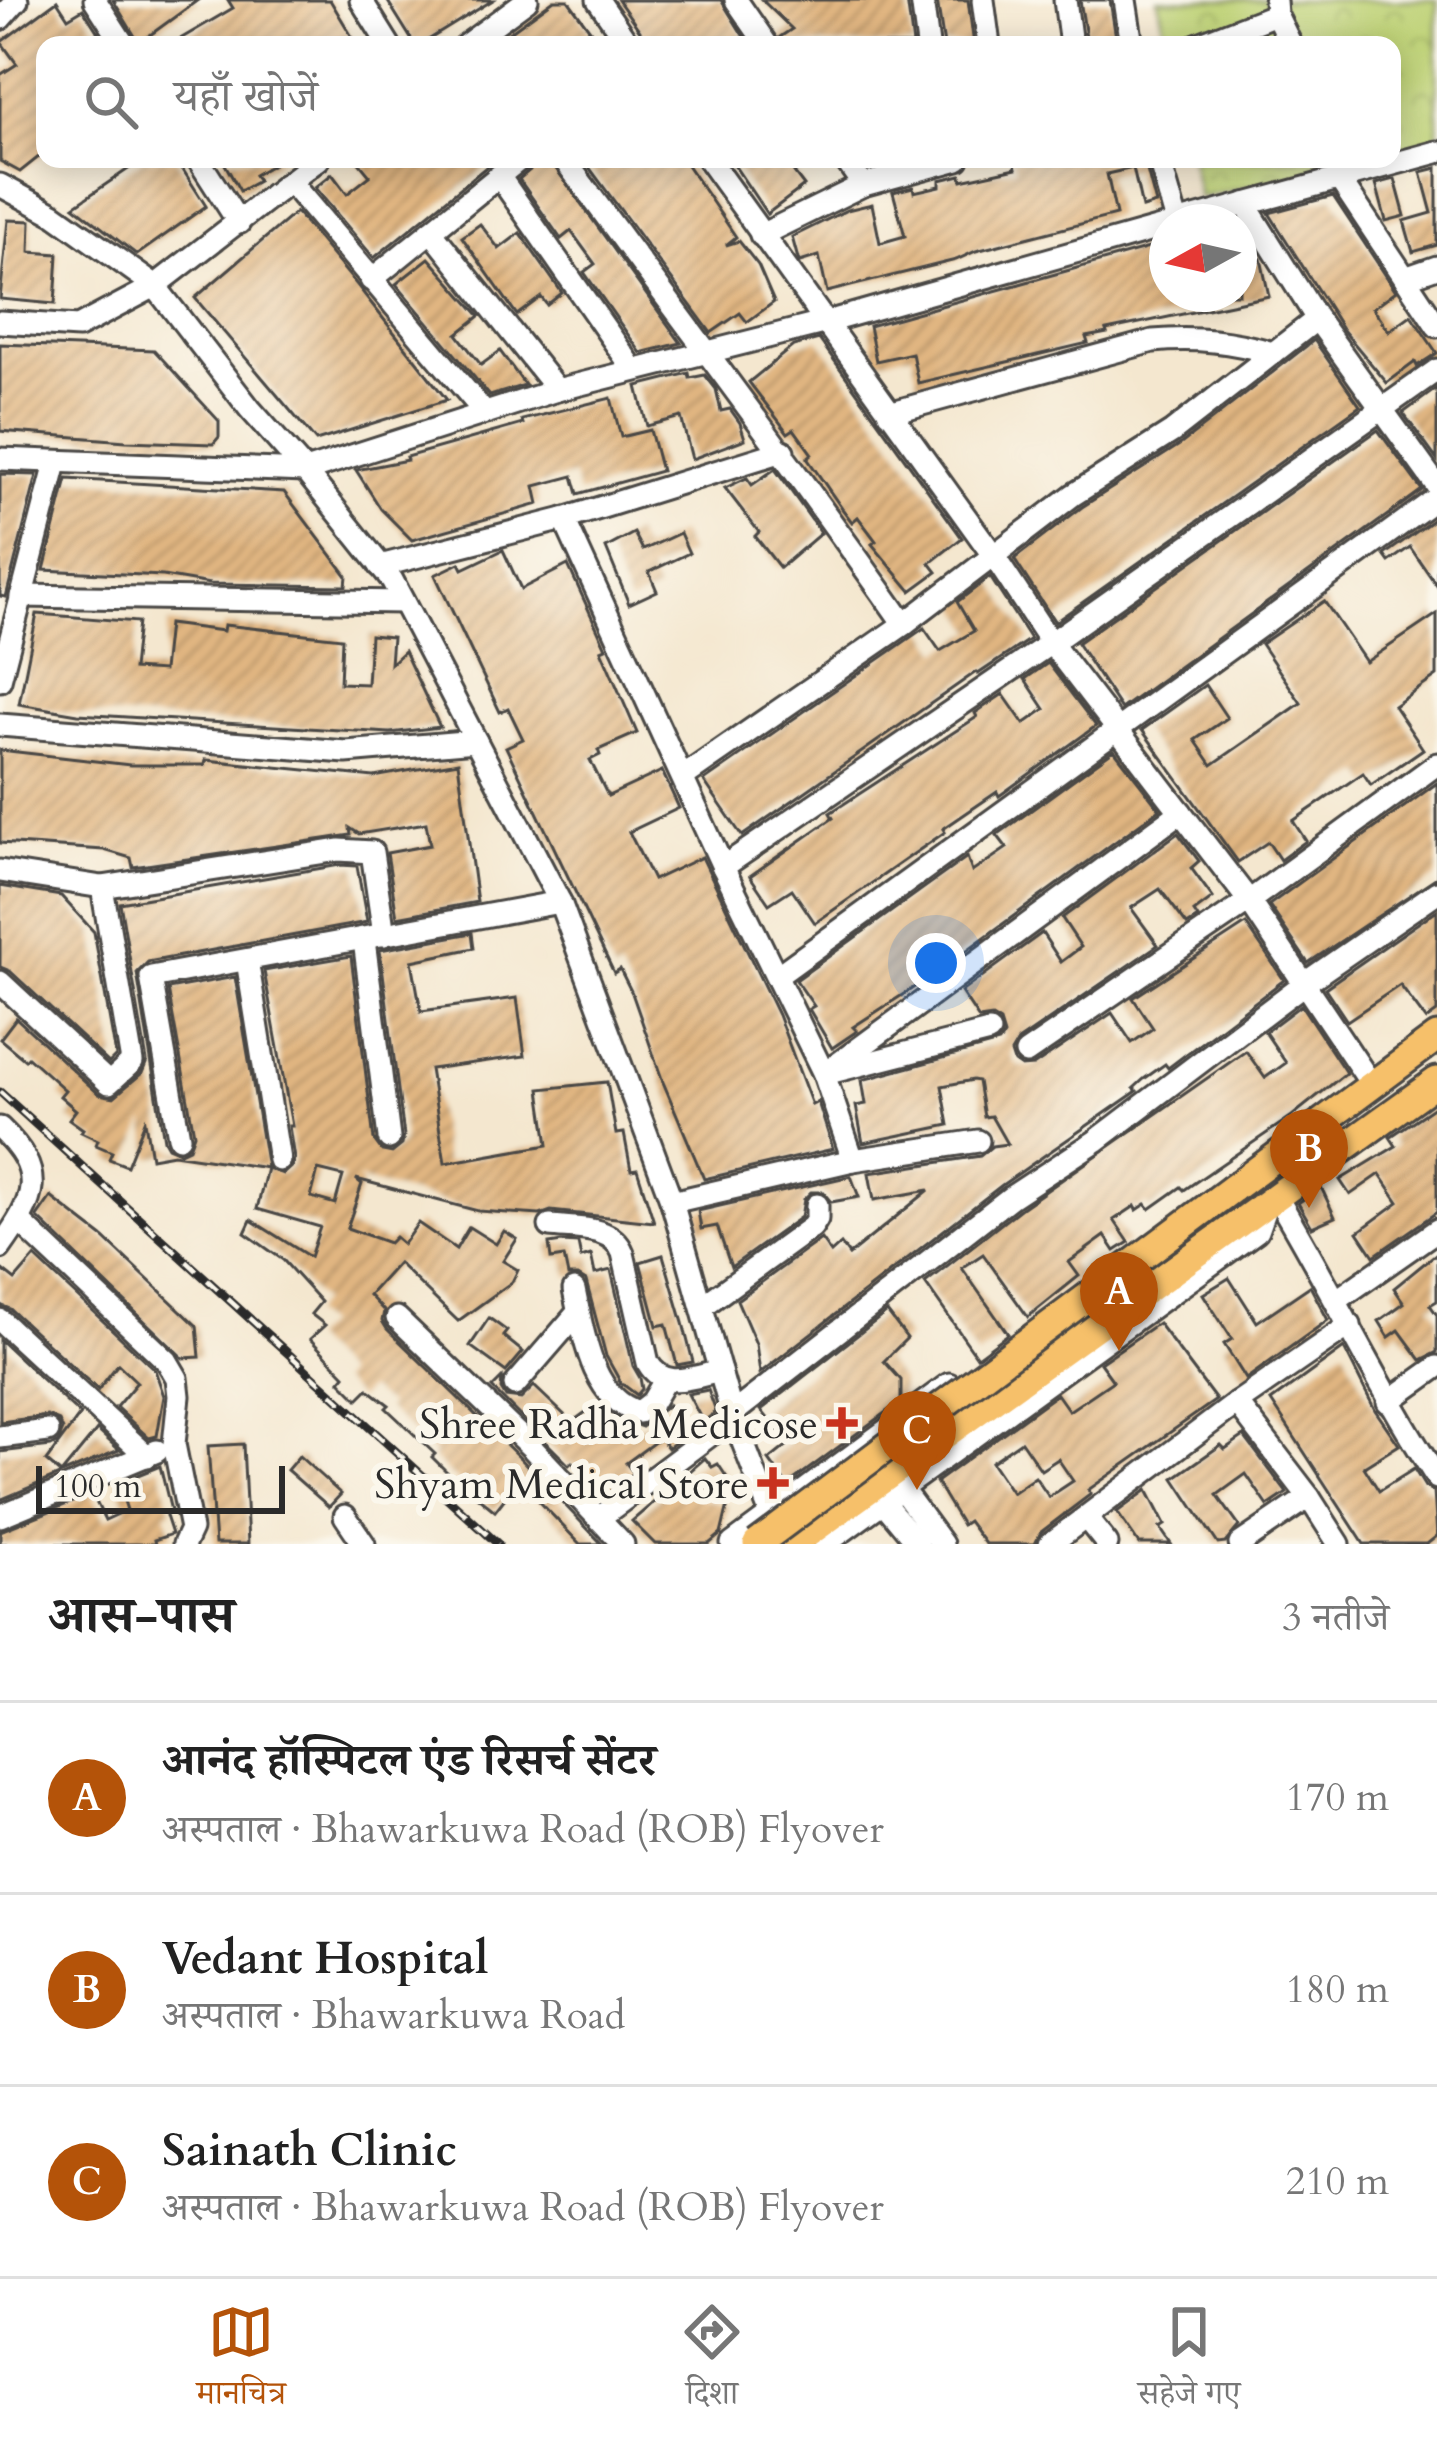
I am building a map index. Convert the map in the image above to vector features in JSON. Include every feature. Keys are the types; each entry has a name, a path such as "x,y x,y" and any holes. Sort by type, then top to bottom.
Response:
{"main road":[{"path":"757,1544 1437,1037"},
{"path":"792,1544 1437,1081"}],"street":[{"path":"0,19 17,0"},
{"path":"94,0 118,36"},
{"path":"361,0 383,36"},
{"path":"482,36 527,0"},
{"path":"598,0 623,36"},
{"path":"736,0 761,36"},
{"path":"922,0 927,36"},
{"path":"983,0 988,36"},
{"path":"1065,0 1070,36"},
{"path":"1125,0 1131,36"},
{"path":"1215,36 1275,7 1288,36"},
{"path":"1401,160 1437,152"},
{"path":"204,168 239,223"},
{"path":"0,322 78,327 155,286 308,168"},
{"path":"371,280 509,168"},
{"path":"571,168 904,623"},
{"path":"714,168 1051,643 1249,902 1372,1084"},
{"path":"851,168 863,185"},
{"path":"761,235 863,185 921,168"},
{"path":"1162,168 1173,204"},
{"path":"1245,204 1348,172 1405,278 1437,326"},
{"path":"499,176 634,370"},
{"path":"291,183 484,412"},
{"path":"0,185 54,214 155,286 250,409 305,470 403,602 560,902 672,1202 732,1416 771,1515 792,1544"},
{"path":"1257,223 1317,319 1437,486"},
{"path":"431,231 557,390"},
{"path":"0,459 305,470 557,390 823,323 1149,231"},
{"path":"1405,278 1437,267"},
{"path":"683,777 904,623 1073,495 1172,432 1317,319"},
{"path":"889,413 1153,341 1226,339 1273,353"},
{"path":"724,867 1437,370"},
{"path":"380,566 564,519 783,452"},
{"path":"0,680 8,619 21,596 56,463"},
{"path":"777,976 1437,498"},
{"path":"564,519 824,1074 853,1160"},
{"path":"21,596 403,602"},
{"path":"0,725 346,752 476,740"},
{"path":"1026,1053 1249,902 1437,764"},
{"path":"824,1074 1181,812"},
{"path":"0,871 102,886 339,850 372,852 389,1138"},
{"path":"0,982 109,1083 132,1062 102,886"},
{"path":"599,1518 1011,1197 1096,1141 1305,983 1437,892"},
{"path":"179,1137 151,977 560,902"},
{"path":"247,961 278,1160"},
{"path":"824,1074 989,1032"},
{"path":"0,1128 29,1160 32,1177 19,1221 0,1248"},
{"path":"672,1202 853,1160 978,1142"},
{"path":"732,1544 1228,1178 1242,1181"},
{"path":"703,1306 812,1227 818,1204"},
{"path":"1264,1205 1337,1300 1388,1402 1437,1478"},
{"path":"825,1544 1257,1232 1264,1205"},
{"path":"19,1221 167,1361 177,1378 174,1444 191,1529 184,1544"},
{"path":"550,1226 616,1238 654,1374 665,1380 720,1371"},
{"path":"1337,1300 1437,1230"},
{"path":"515,1385 576,1300 597,1375 624,1405 632,1411 645,1410 665,1380"},
{"path":"397,1318 623,1544"},
{"path":"0,1320 147,1456"},
{"path":"1050,1544 1237,1403 1350,1325"},
{"path":"1388,1402 1437,1367"},
{"path":"1237,1403 1309,1496 1339,1544"},
{"path":"0,1437 48,1431"},
{"path":"0,1516 174,1444"},
{"path":"892,1496 918,1544"},
{"path":"892,1496 942,1544"},
{"path":"1240,1544 1309,1496"},
{"path":"344,1516 364,1544"},
{"path":"1087,1519 1107,1544"}],"green space":[{"path":"1158,0 1437,0 1437,144 1401,152 1401,36 1165,36"},
{"path":"1193,168 1331,168 1199,198"}],"building":[{"path":"113,0 198,0 149,36 135,36"},
{"path":"228,0 330,0 352,36 185,36 233,8"},
{"path":"387,0 493,0 435,36 409,36"},
{"path":"554,0 568,0 594,36 504,36"},
{"path":"618,0 721,0 743,36 644,36"},
{"path":"762,0 907,0 912,36 782,36 792,29"},
{"path":"937,0 968,0 973,36 943,36"},
{"path":"1080,0 1110,0 1116,36 1086,36"},
{"path":"57,1 68,18 83,9 100,36 36,36 36,159 20,172 0,161 0,75 17,64 1,42"},
{"path":"130,168 182,168 206,206 137,255 74,206"},
{"path":"227,168 266,168 254,175 258,181 240,191"},
{"path":"363,168 485,168 374,258 315,188 332,174 347,194 370,176"},
{"path":"555,168 681,343 641,353 584,272 595,264 571,231 561,239 519,179 530,170"},
{"path":"590,168 689,168 736,237 726,245 739,241 758,265 774,302 747,322 740,313 711,333"},
{"path":"736,168 801,168 794,173 804,186 767,214"},
{"path":"1016,168 1133,168 1107,174 1116,215 956,260 827,292 819,256 798,259 792,237 847,210 872,204 880,243 905,236 893,192 940,186 940,180 961,175 962,180"},
{"path":"1133,168 1146,168 1156,204 1142,208"},
{"path":"1437,168 1437,245 1413,252 1404,221 1432,213 1421,172"},
{"path":"1395,179 1405,216 1386,221 1376,184"},
{"path":"1333,196 1396,291 1373,308 1389,331 1411,315 1437,353 1417,366 1415,362 1387,383 1343,330 1269,213"},
{"path":"296,212 447,400 316,441 195,298"},
{"path":"8,220 31,221 30,252 58,254 55,304 0,299"},
{"path":"480,224 499,249 520,233 562,293 547,305 541,297 517,315 462,237"},
{"path":"1149,248 1149,312 1192,312 1106,330 1086,337 1088,343 918,383 912,353 876,361 869,326"},
{"path":"429,258 480,316 457,334 481,365 500,351 525,385 490,396 396,284"},
{"path":"1261,259 1269,296 1257,299 1257,260"},
{"path":"819,339 962,538 930,563 937,572 911,591 872,544 876,541 858,517 852,522 843,510 807,458 812,454 794,429 788,433 749,382 793,346"},
{"path":"1314,340 1360,406 1055,622 1014,559 1082,507 1181,444"},
{"path":"0,344 154,350 219,421 219,437 213,444 0,431"},
{"path":"689,373 690,378 705,375 716,389 721,411 730,409 745,439 692,459 681,417 647,426 637,386"},
{"path":"1437,388 1437,460 1403,413"},
{"path":"611,398 621,437 650,430 661,471 578,494 573,476 535,486 539,504 412,540 381,509 356,470 407,460 523,424 522,420"},
{"path":"1378,430 1422,490 1121,709 1077,643"},
{"path":"775,469 821,533 780,568 725,488 747,478 752,485"},
{"path":"0,474 37,475 6,597 0,596"},
{"path":"67,479 284,492 347,576 346,586 210,584 163,576 44,570"},
{"path":"1437,517 1437,586 1410,547 1389,562 1384,555"},
{"path":"634,533 643,550 680,533 689,553 649,572 657,591 629,604 606,548"},
{"path":"503,550 521,589 568,565 606,648 601,650 637,733 598,750 600,755 590,760 608,796 662,771 679,808 629,832 653,880 702,857 778,1015 812,1105 818,1102 833,1149 704,1179 632,993 620,969 614,973 506,747 523,739 508,708 500,712 435,575 460,563 463,569"},
{"path":"990,577 1030,639 742,836 704,781 924,628 940,651 974,631 957,602"},
{"path":"1324,601 1366,662 1437,614 1437,676 1394,706 1423,749 1371,785 1363,773 1293,821 1306,841 1280,860 1268,842 1238,862 1142,730 1205,685 1227,718 1195,740 1212,765 1301,703 1261,644"},
{"path":"37,614 138,622 133,669 163,671 168,624 342,638 340,683 367,684 370,635 392,637 390,664 404,651 440,727 390,733 78,714 19,704"},
{"path":"1048,663 1096,726 815,923 792,889 769,904 750,876 833,818 830,813 977,717 975,713 1003,694 1024,724 1045,709 1025,679"},
{"path":"0,750 130,765 205,765 206,760 374,777 458,762 477,902 397,917 387,853 430,845 426,823 359,834 350,828 351,835 133,867 131,858 104,850 0,843"},
{"path":"1114,750 1160,809 948,964 938,949 918,964 927,979 853,1027 857,1031 832,1048 809,1009 814,1006 796,980 967,857 972,872 1007,848 997,835"},
{"path":"1437,783 1437,877 1308,963 1269,905"},
{"path":"1178,833 1199,861 1191,868 1213,898 1194,912 1198,918 1187,925 1160,889 1131,908 1158,945 1018,1041 1011,1053 1014,1062 1033,1066 1112,1013 1132,1043 1153,1028 1133,998 1246,924 1284,980 1002,1185 760,1373 756,1344 737,1300 821,1239 831,1253 841,1244 849,1255 929,1190 874,1200 869,1173 980,1156 992,1146 1007,1144 991,1116 984,1117 978,1081 973,1080 942,1086 949,1125 863,1143 856,1106 866,1104 862,1080 999,1043 1004,1035 1000,1022 992,1017 979,1019 961,992 1042,933 1061,962 1081,947 1062,918"},
{"path":"340,865 357,866 367,922 148,962 137,973 164,1140 180,1152 189,1148 194,1134 168,989 235,977 267,1168 173,1154 151,1158 145,1121 127,1166 109,1159 112,1152 96,1145 98,1140 69,1119 76,1110 60,1096 65,1090 0,1039 16,1018 99,1094 114,1097 142,1073 147,1061 120,903"},
{"path":"0,886 61,896 94,932 116,1056 109,1063 10,971 0,967"},
{"path":"1437,910 1437,1012 1426,1020 1400,985 1347,1021 1325,988"},
{"path":"472,933 474,948 412,961 421,1011 517,998 525,1056 430,1069 445,1163 548,1145 540,1089 607,1082 616,1134 624,1133 631,1170 637,1169 654,1222 551,1211 540,1215 478,1211 356,1179 362,1184 347,1228 389,1243 395,1237 403,1244 418,1223 456,1249 469,1227 496,1244 504,1231 517,1239 503,1261 518,1270 512,1282 458,1321 398,1263 369,1295 384,1311 382,1321 387,1329 602,1544 580,1544 519,1480 495,1511 432,1457 435,1454 386,1408 389,1405 368,1389 358,1399 340,1381 345,1375 310,1339 325,1325 311,1314 321,1302 283,1260 245,1233 251,1220 310,1257 320,1227 257,1209 267,1168 283,1174 294,1159 264,971 351,956 374,1140 382,1151 392,1153 402,1145 380,950","holes":["318,1170 343,1176 335,1204 311,1197"]},
{"path":"1301,1005 1346,1073 1184,1190 1181,1187 1150,1209 1146,1204 1137,1210 1135,1206 1114,1220 1129,1242 1115,1251 1105,1236 1069,1262 1079,1276 1028,1317 983,1254 962,1268 1008,1334 977,1357 925,1283 1020,1209 1246,1051 1265,1078 1286,1063 1265,1032"},
{"path":"1437,1105 1437,1212 1374,1256 1358,1232 1399,1202 1380,1174 1350,1195 1340,1180 1396,1146 1390,1137"},
{"path":"851,1176 859,1197 831,1202 823,1192 811,1192 804,1199 801,1217 731,1267 717,1226 701,1229 698,1211"},
{"path":"1321,1187 1335,1217 1312,1227 1298,1203"},
{"path":"51,1197 104,1238 197,1326 200,1357 183,1358 37,1217"},
{"path":"578,1243 581,1258 591,1255 595,1274 611,1270 633,1366 640,1378 642,1389 637,1395 621,1383 606,1356 586,1281 568,1276 564,1257 551,1259 549,1244"},
{"path":"1437,1253 1437,1301 1430,1305 1437,1315 1437,1352 1421,1360 1399,1330 1389,1337 1379,1321 1404,1303 1394,1288"},
{"path":"663,1255 693,1362 677,1365 666,1324 657,1326 640,1262"},
{"path":"35,1257 155,1370 164,1396 157,1436 149,1438 116,1407 137,1382 118,1364 98,1390 0,1305 0,1268 15,1280"},
{"path":"1229,1278 1257,1322 1310,1286 1328,1320 1246,1379 1224,1344 1232,1339 1203,1294"},
{"path":"887,1312 907,1338 884,1361 901,1380 901,1401 787,1485 769,1460 789,1444 761,1410"},
{"path":"489,1318 523,1352 506,1372 470,1346"},
{"path":"1158,1323 1216,1400 1088,1490 1091,1494 1041,1532 1035,1544 985,1544 968,1521 962,1525 936,1482 1057,1394 1069,1411 1113,1381 1100,1363","holes":["1021,1441 1041,1470 1058,1459 1073,1481 1049,1497 1035,1477 1012,1493 991,1462"]},
{"path":"0,1340 80,1415 46,1461 61,1474 97,1430 119,1450 0,1500 0,1452 51,1446 63,1430 59,1421 47,1416 0,1422"},
{"path":"1344,1348 1375,1410 1399,1445 1364,1467 1379,1491 1414,1469 1434,1492 1437,1536 1427,1544 1364,1544 1271,1401"},
{"path":"502,1378 506,1397 521,1399 534,1386 572,1422 601,1406 642,1427 668,1405 688,1433 668,1448 660,1438 626,1463 634,1473 605,1495 492,1388"},
{"path":"708,1390 716,1412 703,1422 688,1394"},
{"path":"1244,1436 1287,1493 1268,1506 1246,1474 1217,1495 1239,1526 1225,1543 1218,1544 1174,1478 1221,1445 1225,1449"},
{"path":"243,1444 248,1544 215,1544 208,1446"},
{"path":"299,1456 341,1494 329,1507 287,1470"},
{"path":"705,1458 712,1467 718,1464 726,1476 693,1496 728,1505 721,1534 709,1544 655,1544 632,1521"},
{"path":"160,1466 172,1534 154,1540 155,1544 0,1544 0,1531 92,1494 105,1520 127,1510 118,1483"},
{"path":"1147,1490 1171,1544 1139,1544 1117,1512"}],"railway":[{"path":"0,1092 498,1544"}],"place":[{"name":"Vedant Hospital","path":"1309,1208"},
{"name":"आनंद हॉस्पिटल एंड रिसर्च सेंटर","path":"1119,1351"},
{"name":"Shree Radha Medicose","path":"842,1423"},
{"name":"Shyam Medical Store","path":"773,1483"},
{"name":"Sainath Clinic","path":"917,1490"}]}
